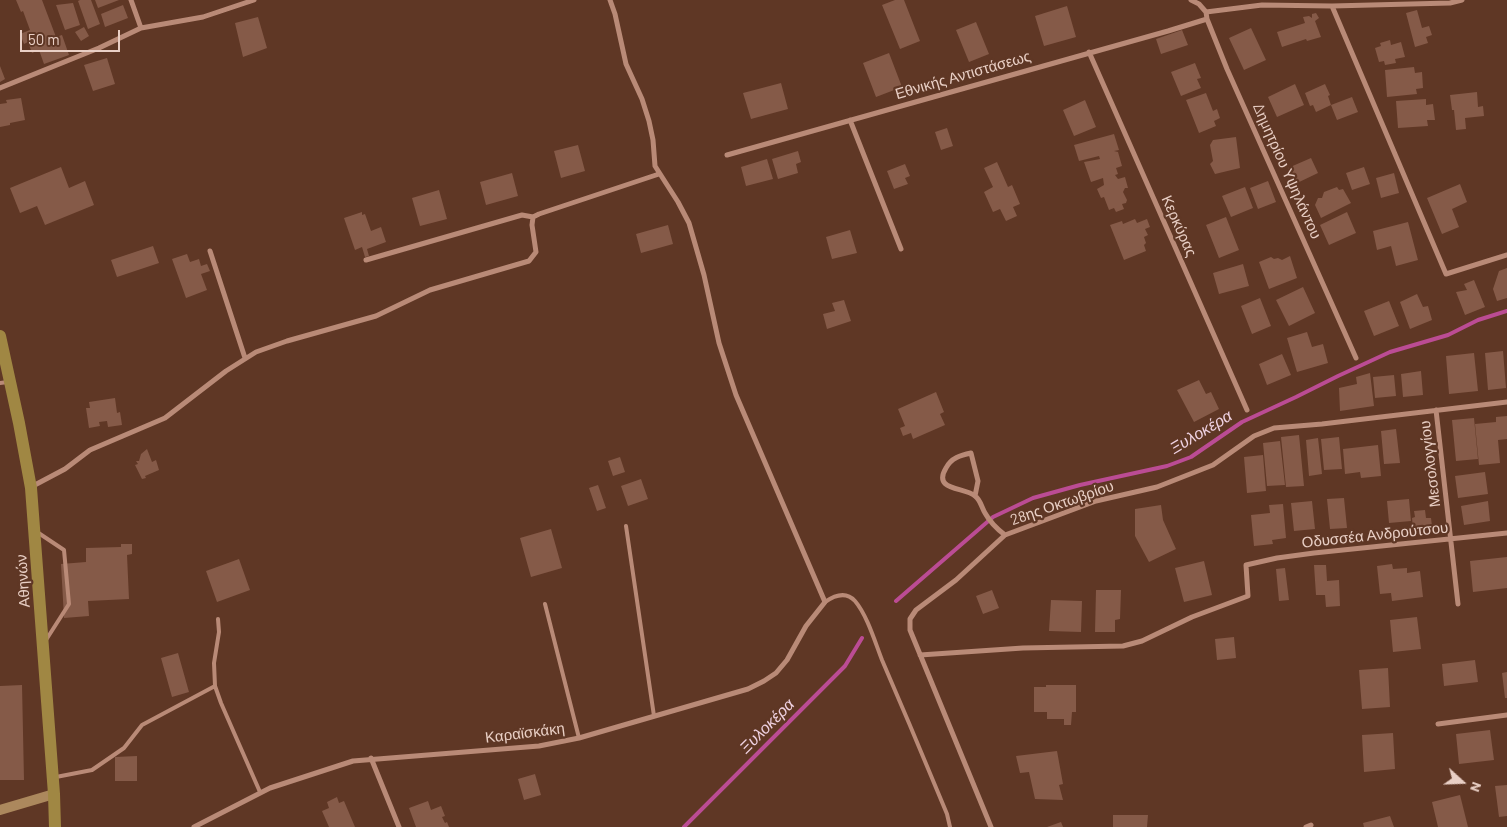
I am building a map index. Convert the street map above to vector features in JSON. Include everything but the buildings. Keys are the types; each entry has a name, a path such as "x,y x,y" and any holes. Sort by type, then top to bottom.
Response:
{"main road":[{"name":"Αθηνών","path":"0,336 5,382 31,488 44,644 55,827"}],"street":[{"path":"131,0 141,28"},
{"path":"0,88 99,48 141,28 203,17 254,0"},
{"path":"610,0 626,64 642,99 649,121 654,140 655,166 689,223 704,275 719,343 736,395 825,602"},
{"path":"1191,0 1199,4 1206,12 1262,5 1332,6 1450,3 1462,0"},
{"path":"1332,6 1446,274 1507,255"},
{"name":"Δημητρίου Υψηλάντου","path":"1206,12 1227,69 1356,358"},
{"name":"Εθνικής Αντιστάσεως","path":"726,155 1168,31 1207,18"},
{"name":"Κερκύρας","path":"1089,52 1247,410"},
{"path":"850,120 901,249"},
{"path":"366,260 522,215 533,217 659,174"},
{"path":"31,488 65,468 90,450 164,418 245,358 260,350 376,316 430,290 529,261 536,252 532,225 533,217"},
{"path":"210,250 245,358"},
{"name":"28ης Οκτωβρίου","path":"920,655 910,630 910,619 916,610 956,580 1005,536 1096,501 1157,487 1213,465 1254,436 1274,428 1507,402"},
{"name":"Μεσολογγίου","path":"1436,410 1458,604"},
{"path":"975,496 978,481 972,453 953,460 947,465 942,478 948,486 975,496 984,512 1005,536"},
{"name":"Οδυσσέα Ανδρούτσου","path":"920,655 1023,648 1123,646 1142,641 1192,617 1248,596 1246,565 1277,558 1507,534"},
{"name":"Καραϊσκάκη","path":"194,827 260,792 303,776 354,761 370,758 522,748 579,738 748,689 764,682 776,673 787,660 806,626 825,602"},
{"path":"920,655 991,827"},
{"path":"1438,724 1507,716"},
{"path":"370,758 399,827"},
{"path":"0,810 54,794"}],"lane":[{"path":"626,526 654,716"},
{"path":"35,530 64,550 69,604 44,644"},
{"path":"825,602 834,596 846,595 854,600 863,613 947,814 950,827"},
{"path":"545,604 579,738"},
{"path":"218,620 219,632 214,663 215,686 260,792"},
{"path":"53,778 92,770 124,748 142,725 215,686"}],"waterway":[{"name":"Ξυλοκέρα","path":"896,601 993,517 1033,498 1080,485 1167,466 1191,457 1242,422 1338,376 1390,352 1448,335 1478,320 1507,311"},
{"name":"Ξυλοκέρα","path":"684,827 845,666 862,638"}]}
